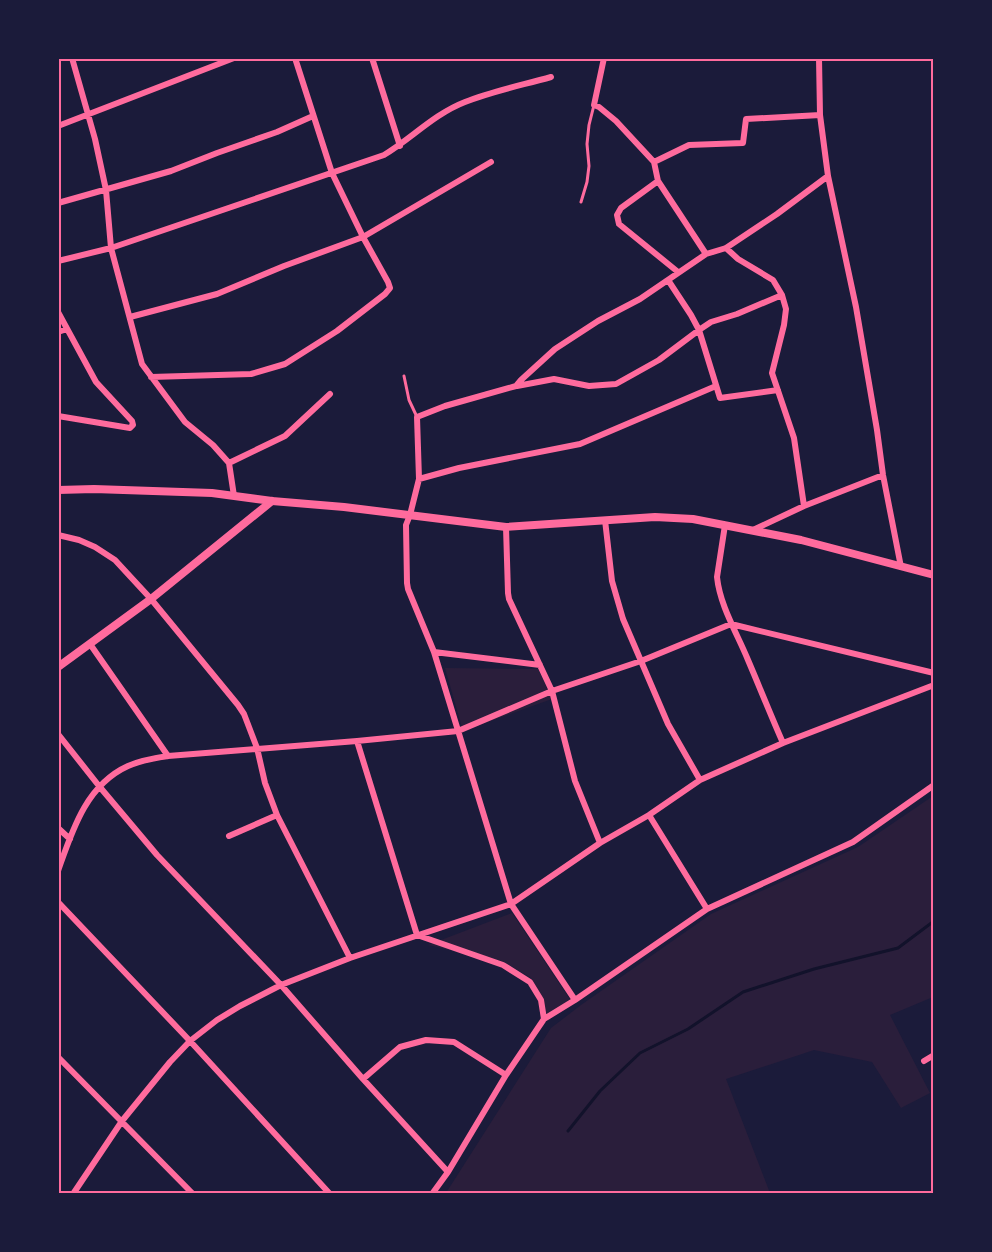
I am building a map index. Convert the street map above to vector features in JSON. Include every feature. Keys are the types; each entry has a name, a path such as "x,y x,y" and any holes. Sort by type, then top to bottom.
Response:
{"main road":[{"path":"58,490 212,493 506,527 655,517 693,519 801,540 933,575"}],"street":[{"path":"72,58 95,138 106,190 111,248 142,364 185,422 213,445 229,463 234,496"},
{"path":"58,126 234,58"},
{"path":"151,377 251,374 285,364 337,331 390,288 332,173 295,58"},
{"path":"372,58 400,146"},
{"path":"604,58 594,105 616,121 654,162 658,181 706,254"},
{"path":"819,58 820,115 828,176 856,307 883,475 901,567"},
{"path":"58,261 111,248 384,155 400,146 426,123 464,102 551,77"},
{"path":"654,162 689,145 743,143 746,119 820,115"},
{"path":"58,203 171,171 277,132 313,116"},
{"path":"130,317 217,294 363,237 491,162"},
{"path":"516,386 555,349 598,321 639,299 706,254 726,248 828,176"},
{"path":"658,181 621,208 616,214 617,220 678,273"},
{"path":"726,248 738,259 772,280 782,295 786,309 784,325 772,373 794,438 804,506"},
{"path":"668,280 699,330 720,399 778,390"},
{"path":"575,1000 512,904 434,652 407,583 406,525 419,479 417,417 445,406 516,386 554,379 589,386 616,384 659,360 711,322 782,295"},
{"path":"58,312 96,382 132,421 133,425 130,428 58,416"},
{"path":"58,332 67,329"},
{"path":"419,479 459,468 580,444 716,386"},
{"path":"229,463 285,436 330,394"},
{"path":"753,530 804,506 883,475"},
{"path":"58,666 151,599 272,501"},
{"path":"605,520 612,580 623,619 668,724 700,780"},
{"path":"725,525 717,577 718,584 731,624 783,743"},
{"path":"506,527 508,593 552,691 575,781 600,843"},
{"path":"58,536 80,540 115,560 151,599 238,705 244,714 257,748 265,783 277,814 350,958"},
{"path":"58,871 84,808 99,786 116,772 148,759 458,731 552,691 641,660 731,624 933,673"},
{"path":"90,644 168,756"},
{"path":"434,652 540,665"},
{"path":"73,1194 122,1121 170,1062 190,1041 217,1020 260,994 350,958 512,904 600,843 650,814 700,780 783,743 933,685"},
{"path":"58,734 157,855 281,985 448,1172"},
{"path":"357,741 417,935"},
{"path":"432,1194 448,1172 506,1075 544,1019 707,909 853,842 933,785"},
{"path":"229,836 277,814"},
{"path":"650,814 707,909"},
{"path":"58,828 70,839"},
{"path":"58,902 190,1041 330,1194"},
{"path":"417,935 503,964 530,982 541,1000 544,1019"},
{"path":"363,1079 400,1047 426,1040 454,1042 506,1075"},
{"path":"924,1060 933,1055"},
{"path":"58,1057 193,1194"}],"lane":[{"path":"581,202 587,182 589,166 587,144 594,105"},
{"path":"404,376 409,400 417,417"}],"shaded area":[{"path":"445,668 538,669 552,699 463,731"},
{"path":"933,796 933,997 890,1015 930,1093 901,1108 872,1062 814,1050 726,1079 770,1193 446,1193 551,1028 711,914 858,847"},
{"path":"512,913 571,1001 548,1021 543,999 531,978 504,962 428,945"}],"waterway":[{"path":"568,1131 600,1091 640,1053 688,1029 743,992 814,969 898,948 934,921"}]}
